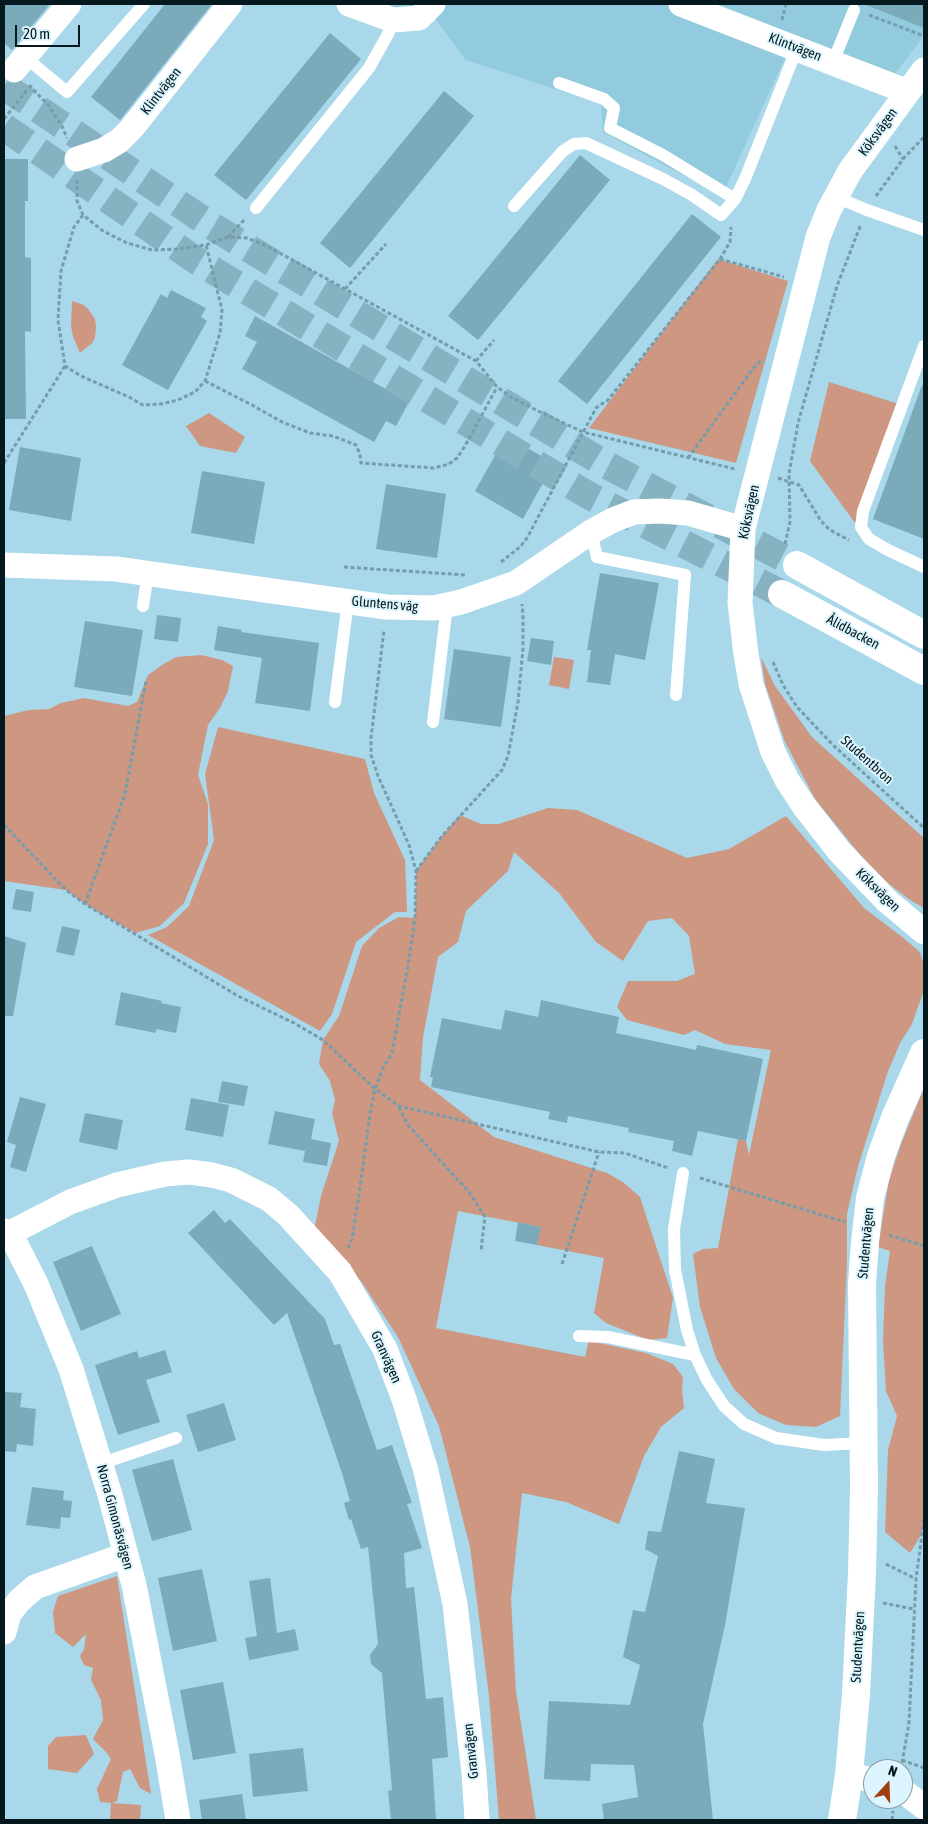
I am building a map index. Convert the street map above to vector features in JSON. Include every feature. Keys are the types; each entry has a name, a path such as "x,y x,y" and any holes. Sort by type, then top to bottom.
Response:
{"street":[{"path":"23,71 69,4"},
{"name":"Klintvägen","path":"77,160 104,150 119,141 132,128 230,4"},
{"path":"349,4 393,20 419,18 433,4"},
{"name":"Klintvägen","path":"681,4 908,92"},
{"name":"Köksvägen","path":"924,70 850,171 818,237 742,529 740,603 746,654 757,705 773,752 787,780 804,806 839,851 887,901 924,932"},
{"name":"Gluntens väg","path":"4,565 82,567 148,573 386,607 434,608 461,602 516,583 591,532 613,520 634,512 688,513 742,529"},
{"path":"798,565 924,635"},
{"name":"Ålidbacken","path":"782,594 924,670"},
{"name":"Studentvägen","path":"842,1820 861,1777 856,1694 864,1488 862,1284 870,1198 881,1156 895,1118 924,1053"},
{"name":"Granvägen","path":"7,1232 63,1206 118,1185 165,1174 189,1172 231,1180 269,1199 288,1215 340,1272 385,1348 404,1399 426,1471 455,1604 474,1773 477,1820"},
{"name":"Norra Gimonäsvägen","path":"7,1232 36,1284 71,1369 100,1464 134,1585 178,1820"},
{"path":"4,1632 9,1614 19,1601 35,1587 125,1555"},
{"path":"913,1799 924,1807"}],"lane":[{"path":"23,71 68,92 144,4"},
{"path":"833,62 854,10"},
{"path":"256,208 369,68 388,34 393,20"},
{"path":"514,206 562,151 574,144 586,143 663,179 722,215 735,200 797,48"},
{"path":"559,83 604,99 614,108 610,128 663,155 735,200"},
{"path":"836,197 924,230"},
{"path":"924,346 864,511 861,527 869,539 924,567"},
{"path":"591,532 597,557 685,575 676,695"},
{"path":"143,606 148,573"},
{"path":"335,702 348,601"},
{"path":"433,722 447,605"},
{"path":"683,1173 674,1228 674,1261 687,1330 695,1355 707,1380 724,1406 744,1424 776,1438 824,1445 863,1443"},
{"path":"579,1336 608,1337 695,1355"},
{"path":"100,1464 176,1438"}],"path":[{"path":"854,10 924,36"},
{"path":"4,118 23,71"},
{"path":"23,71 62,126 77,160 77,202 83,216 103,231 127,243 152,250 206,245 228,237 247,238 267,246 476,361 497,387 511,397 538,411 583,432 738,469"},
{"path":"869,539 849,541 830,530 821,521 799,486 788,481 798,423 837,286 854,240 867,210 903,159 924,137"},
{"path":"892,141 903,159"},
{"path":"228,237 256,208"},
{"path":"498,564 520,547 527,538 596,408 608,400 720,259 730,242 731,227 722,215"},
{"path":"83,216 74,227 61,271 58,320 60,345 66,366 81,376 143,405 161,404 178,400 195,392 205,381 220,333 222,310 206,245"},
{"path":"345,289 386,244"},
{"path":"720,259 806,282"},
{"path":"476,361 494,340"},
{"path":"688,458 752,370 768,354"},
{"path":"4,463 66,366"},
{"path":"205,381 282,422 310,433 339,438 356,445 361,463 434,468 449,464 457,458 497,387"},
{"path":"344,567 473,574"},
{"path":"416,871 442,836 496,779 508,756 518,702 523,650 523,614 516,583"},
{"path":"340,1272 352,1240 375,1089 384,1066 392,1053 397,1030 415,918 416,871 408,845 378,776 372,755 371,730 386,607"},
{"path":"85,904 125,794 146,681"},
{"name":"Studentbron","path":"797,706 833,745 924,828"},
{"path":"4,825 66,890 85,904 238,996 323,1040 375,1089 398,1106 599,1152 625,1153 733,1189 848,1223"},
{"path":"398,1106 408,1125 469,1192 485,1217 481,1250"},
{"path":"562,1264 599,1152"},
{"path":"886,1234 924,1246"},
{"path":"902,1759 909,1723 916,1579 924,1519"},
{"path":"883,1562 916,1579"},
{"path":"881,1602 914,1609"}],"shaded area":[{"path":"379,4 924,4 924,36 883,89 785,58 722,196 603,132 601,104 466,60 433,16"},
{"path":"718,259 788,281 736,463 589,428"},
{"path":"72,301 84,305 95,319 95,338 80,353 73,337 71,326"},
{"path":"829,382 899,404 855,523 810,461"},
{"path":"209,413 245,437 236,453 200,446 186,426"},
{"path":"201,655 222,660 233,666 228,691 220,708 208,725 198,775 208,804 208,844 184,903 160,926 135,933 85,904 66,890 4,881 4,716 29,710 49,709 61,703 84,698 128,706 137,702 148,675 162,665 176,657"},
{"path":"554,657 574,660 569,689 549,685"},
{"path":"761,657 775,686 812,737 924,838 924,908 889,884 861,856 815,799 785,742 765,684"},
{"path":"218,727 365,759 374,793 405,860 407,912 395,912 356,942 332,1014 320,1031 148,935 167,927 189,906 214,840 205,774"},
{"path":"548,808 577,810 687,858 729,849 786,816 864,908 920,952 924,966 924,990 912,1024 900,1043 887,1074 857,1170 847,1214 847,1263 840,1416 816,1427 786,1425 758,1413 734,1389 716,1358 700,1307 693,1254 703,1249 718,1248 738,1139 746,1141 749,1155 771,1050 725,1044 695,1030 684,1035 627,1020 617,1007 628,981 677,981 695,974 689,936 672,918 648,921 623,961 596,942 559,893 514,852 508,871 466,911 458,942 438,957 423,1037 420,1080 494,1137 607,1173 623,1182 640,1197 673,1298 667,1338 648,1340 606,1323 594,1313 604,1258 537,1245 540,1227 458,1211 436,1328 585,1357 590,1336 595,1342 646,1353 673,1364 683,1377 684,1408 661,1427 644,1456 619,1524 566,1502 522,1493 511,1599 516,1691 536,1820 499,1820 489,1696 470,1547 439,1426 398,1337 361,1281 312,1240 321,1196 339,1141 332,1113 335,1100 330,1081 319,1064 323,1040 339,1016 362,946 379,928 399,917 415,918 416,871 460,815 481,824 499,824"},
{"path":"924,1088 924,1519 921,1535 910,1553 885,1532 888,1450 897,1416 886,1391 883,1342 885,1286 890,1251 878,1247 889,1180 901,1144"},
{"path":"117,1576 151,1794 140,1788 130,1769 123,1772 117,1801 112,1803 141,1805 140,1820 110,1820 111,1803 100,1802 97,1789 111,1759 93,1739 103,1720 101,1700 91,1680 93,1668 84,1665 80,1656 84,1649 86,1634 73,1647 55,1633 53,1612 58,1596"},
{"path":"86,1735 94,1754 77,1773 48,1769 48,1746 56,1737"}],"building":[{"path":"4,4 50,4 12,50 4,43"},
{"path":"165,4 212,4 120,120 91,97"},
{"path":"924,4 924,28 866,5"},
{"path":"330,33 361,59 246,200 214,175"},
{"path":"444,91 474,116 350,268 320,243"},
{"path":"580,155 610,180 478,340 448,316"},
{"path":"4,159 28,159 28,201 25,201 25,257 31,258 31,332 25,331 26,419 4,419"},
{"path":"692,214 721,237 587,404 558,381"},
{"path":"171,290 206,308 201,317 207,321 168,390 122,365 161,294 167,298"},
{"path":"255,316 409,402 396,426 386,421 374,442 242,369 257,342 245,336"},
{"path":"922,385 924,385 924,539 873,519"},
{"path":"506,436 554,463 523,519 475,491"},
{"path":"20,447 81,458 71,521 9,510"},
{"path":"202,471 265,482 254,544 191,533"},
{"path":"386,484 446,494 437,558 376,549"},
{"path":"600,573 659,583 645,660 615,654 610,685 587,682 591,650 587,650"},
{"path":"157,615 181,618 178,642 154,639"},
{"path":"85,621 143,630 132,696 74,687"},
{"path":"218,626 242,630 241,632 319,643 310,711 255,703 262,658 214,650"},
{"path":"531,638 554,641 551,665 527,661"},
{"path":"454,649 511,657 501,727 444,719"},
{"path":"16,889 34,892 31,912 12,909"},
{"path":"62,926 80,930 74,956 56,952"},
{"path":"4,936 26,943 13,1016 4,1016"},
{"path":"121,992 181,1007 176,1033 156,1029 156,1033 115,1025"},
{"path":"541,1000 619,1017 616,1033 696,1050 697,1045 763,1059 746,1141 698,1131 692,1156 672,1151 674,1141 628,1132 629,1128 568,1116 567,1123 548,1119 550,1112 431,1087 433,1077 430,1077 442,1018 501,1030 505,1010 538,1017"},
{"path":"222,1081 248,1086 244,1106 218,1102"},
{"path":"20,1097 46,1104 26,1172 10,1167 16,1145 7,1142"},
{"path":"191,1098 229,1105 223,1137 185,1130"},
{"path":"275,1111 315,1119 311,1139 331,1143 327,1166 303,1162 305,1151 268,1144"},
{"path":"85,1113 123,1120 117,1150 79,1142"},
{"path":"214,1210 225,1223 230,1219 325,1319 334,1345 340,1344 377,1450 392,1445 412,1503 407,1504 422,1548 404,1553 406,1588 414,1587 426,1699 443,1697 448,1757 432,1759 436,1820 391,1820 388,1791 392,1790 382,1673 371,1664 370,1655 378,1644 368,1547 361,1549 351,1519 349,1520 344,1503 350,1501 342,1473 287,1313 274,1325 188,1233"},
{"path":"518,1222 541,1227 537,1245 515,1241"},
{"path":"92,1246 121,1314 81,1331 53,1262"},
{"path":"165,1350 172,1372 146,1380 160,1422 118,1435 95,1365 137,1351 139,1358"},
{"path":"4,1392 22,1393 20,1407 36,1409 33,1446 17,1444 16,1452 4,1451"},
{"path":"224,1403 236,1440 198,1452 186,1415"},
{"path":"679,1451 715,1459 706,1503 745,1508 725,1625 703,1724 713,1820 604,1820 602,1804 638,1797 634,1765 591,1764 590,1781 544,1779 549,1701 630,1705 640,1665 623,1657 633,1610 645,1612 658,1556 645,1549 648,1531 661,1532"},
{"path":"173,1459 192,1530 152,1541 132,1470"},
{"path":"32,1487 64,1491 63,1500 72,1501 70,1518 61,1517 60,1529 26,1525"},
{"path":"202,1569 217,1641 173,1651 158,1578"},
{"path":"270,1578 277,1633 295,1629 299,1650 249,1660 245,1638 257,1636 249,1581"},
{"path":"223,1682 236,1753 193,1760 180,1690"},
{"path":"303,1748 308,1791 253,1797 249,1754"},
{"path":"242,1794 246,1820 202,1820 199,1800"}],"tunnel":[{"path":"4,86 212,226 603,463 797,565"},
{"path":"4,127 194,259 588,495 782,594"}]}
